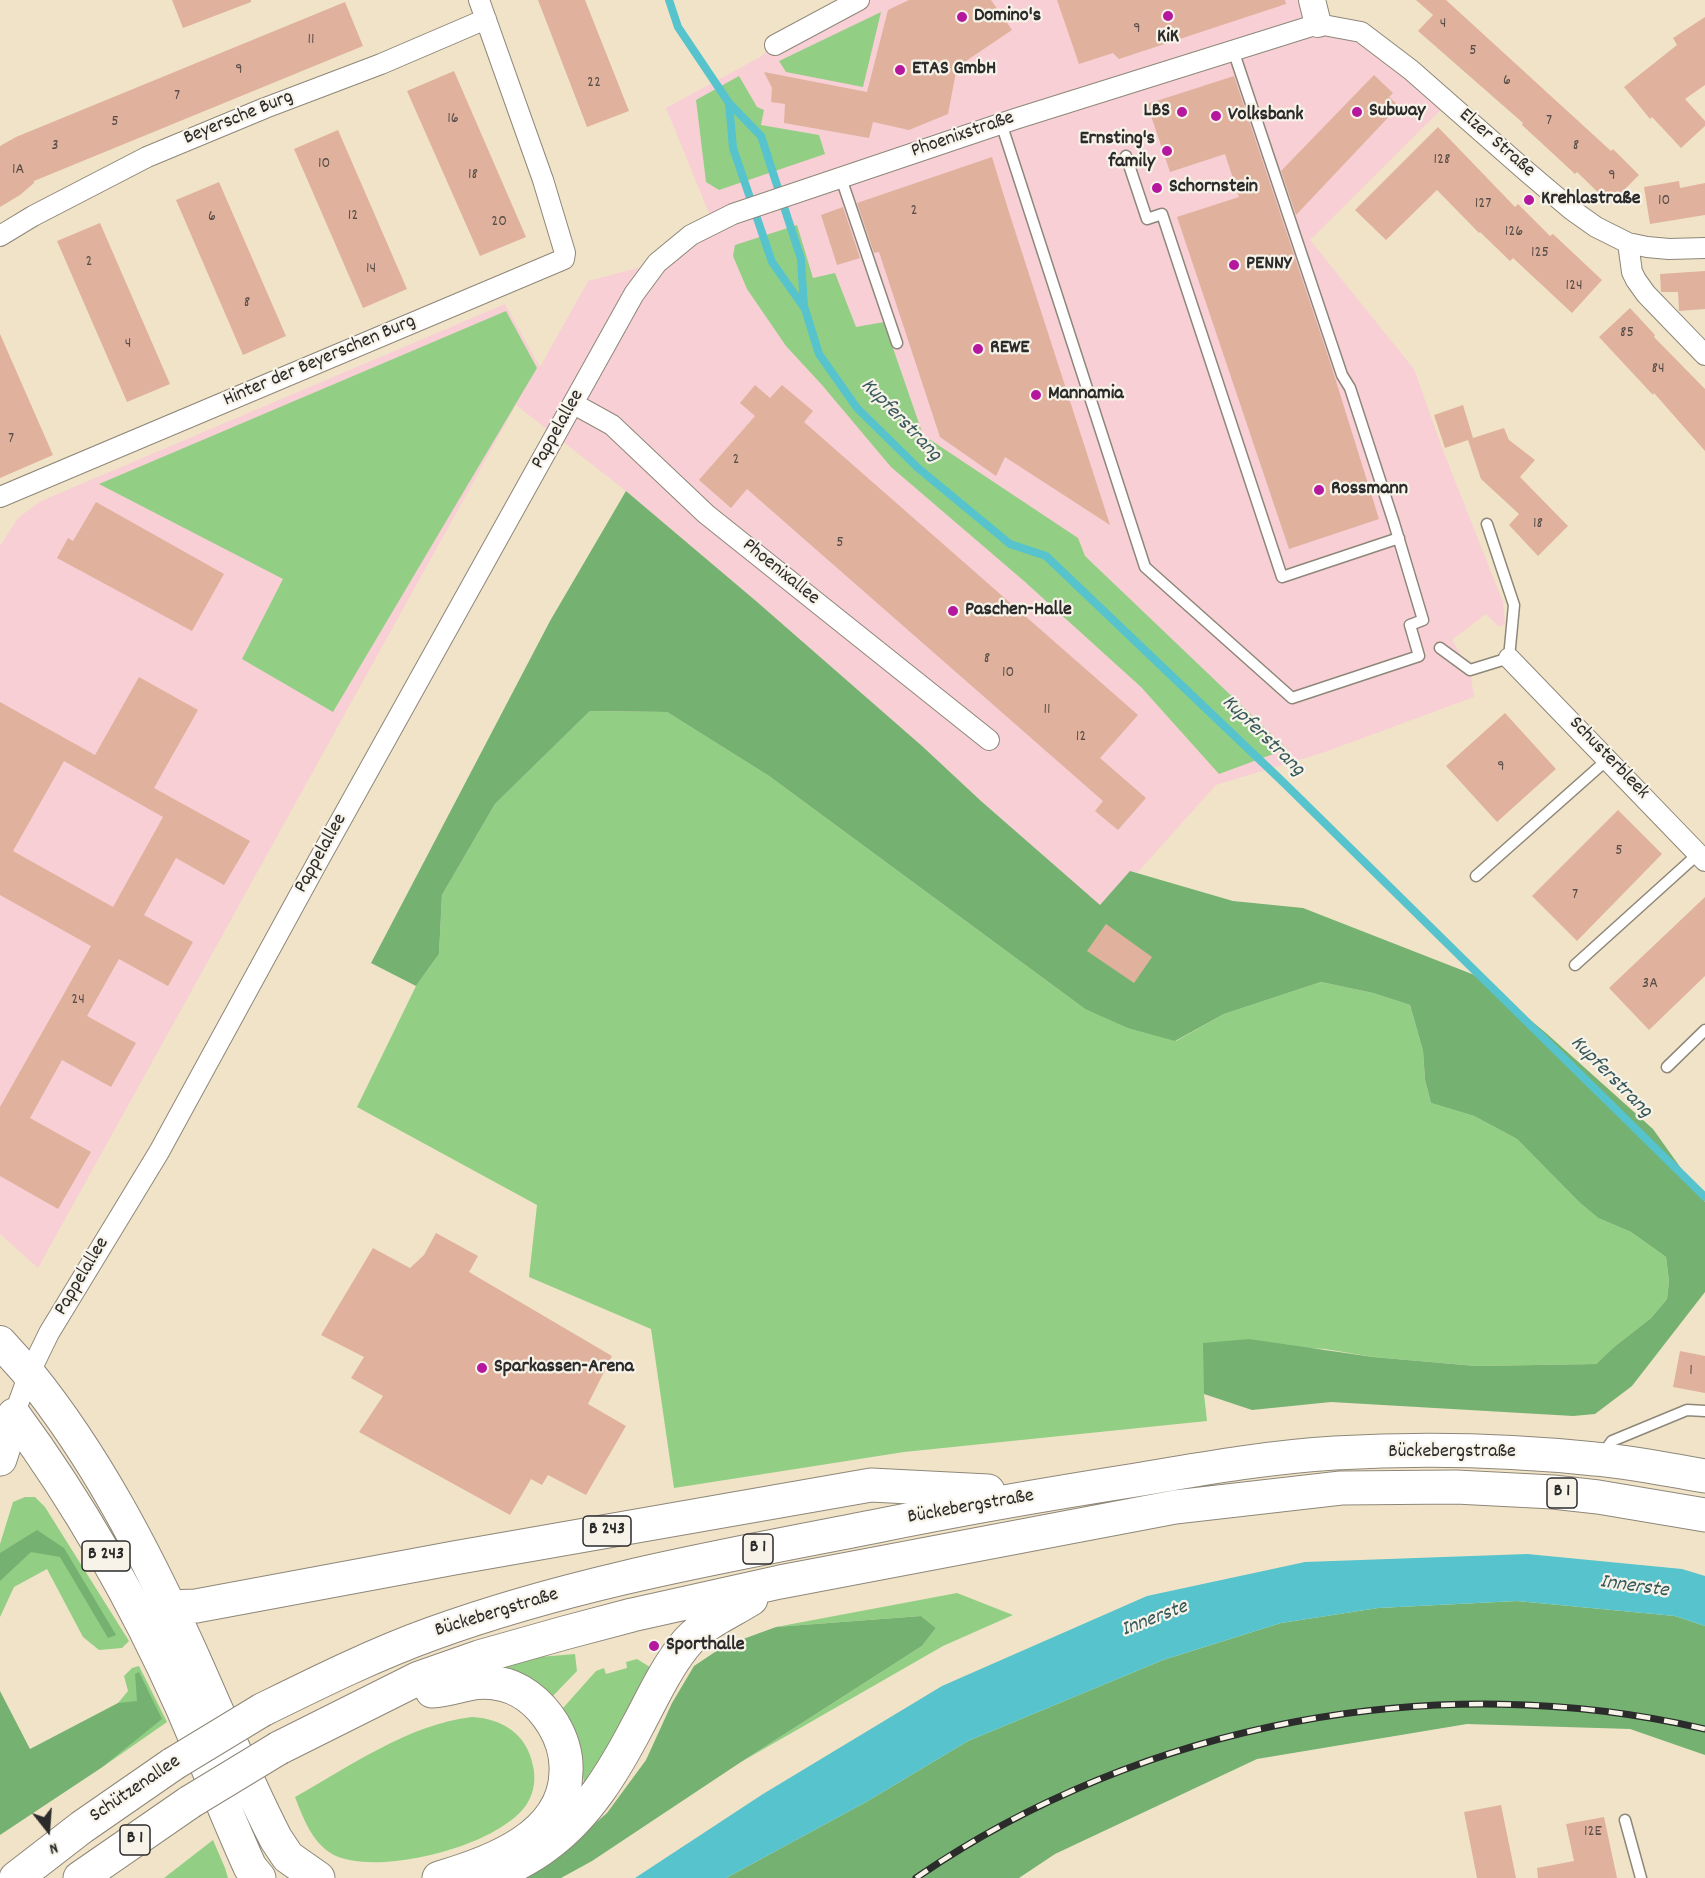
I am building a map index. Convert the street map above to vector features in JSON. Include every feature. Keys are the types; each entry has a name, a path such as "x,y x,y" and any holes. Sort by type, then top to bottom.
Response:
{"highway":[{"name":"B 243","path":"29,1374 59,1411 112,1495 170,1607 196,1606 871,1485 1047,1494"},
{"name":"B 243","path":"7,1406 75,1504 109,1560 182,1708 250,1867 259,1878"},
{"path":"0,1459 7,1406"},
{"name":"Bückebergstraße","path":"262,1710 342,1672 429,1635 576,1589 716,1558 1047,1494 1220,1466 1334,1453 1519,1452 1599,1459 1705,1476"},
{"name":"Bückebergstraße","path":"279,1748 419,1678 490,1653 632,1615 780,1582 1175,1507 1341,1488 1456,1487 1553,1492 1639,1503 1705,1515"},
{"path":"487,1878 521,1862 549,1845 585,1809 614,1769 664,1677 684,1646 705,1625 780,1582"},
{"path":"170,1607 276,1839 288,1857 318,1878"},
{"path":"391,1691 436,1691 473,1682 507,1685 530,1697 546,1712 564,1746 566,1786 558,1807 549,1820 532,1835 503,1854 475,1867 439,1878"},
{"name":"Schützenallee","path":"16,1878 82,1827 173,1764 262,1710"},
{"name":"Schützenallee","path":"80,1878 190,1802 279,1748"}],"main road":[{"name":"B 243","path":"0,1342 29,1374"}],"street":[{"path":"479,0 486,19"},
{"path":"776,45 859,0"},
{"name":"Phoenixstraße","path":"634,294 657,263 691,235 733,214 1001,123 1233,50 1315,12"},
{"name":"Elzer Straße","path":"1315,12 1361,32 1411,70 1572,210 1596,227 1628,243 1669,249 1705,248"},
{"name":"Hinter der Beyerschen Burg","path":"0,497 564,259 565,253 543,180 486,19"},
{"name":"Beyersche Burg","path":"0,236 33,216 147,157 265,108 381,64 486,19"},
{"path":"1628,243 1632,272 1636,280 1646,294 1705,355"},
{"name":"Pappelallee","path":"7,1406 29,1374 49,1333 159,1152 634,294"},
{"name":"Phoenixallee","path":"574,404 612,425 706,514 989,740"},
{"name":"Schusterbleek","path":"1509,658 1702,857"}],"lane":[{"path":"1001,123 1145,567 1292,698 1419,656 1410,625 1423,620 1350,388 1342,375 1233,50"},
{"path":"1126,156 1147,219 1162,214 1282,577 1399,538"},
{"path":"841,178 897,343"},
{"path":"1440,648 1470,670 1509,658 1514,605 1487,524"},
{"path":"1476,876 1608,759"},
{"path":"1575,965 1702,857"},
{"path":"1667,1067 1705,1030"},
{"path":"1599,1459 1612,1441 1687,1410 1705,1411"},
{"path":"1625,1820 1641,1878"}],"shaded area":[{"path":"859,0 1312,0 1319,24 1361,32 1448,103 1310,240 1414,369 1444,453 1503,602 1505,624 1499,627 1486,614 1452,640 1470,670 1474,697 1322,753 1216,785 1137,873 1130,871 1100,906 756,601 626,491 516,405 38,1268 0,1234 0,546 18,518 41,501 505,304 540,367 588,281 657,263 713,223 666,108"}],"green space":[{"path":"881,12 863,87 786,72 779,61"},
{"path":"739,76 757,107 764,110 761,125 819,135 825,154 719,190 706,182 696,100"},
{"path":"797,225 813,278 835,273 856,327 884,322 923,435 1078,538 1085,556 1287,749 1219,774 1141,687 1024,581 891,467 786,346 747,289 733,256 735,245"},
{"path":"506,311 537,368 333,712 242,659 283,579 99,484"},
{"path":"626,491 756,601 1100,905 1130,871 1233,901 1303,908 1477,976 1546,1033 1653,1129 1705,1202 1705,1292 1632,1386 1595,1414 1573,1416 1331,1402 1252,1410 1204,1394 1203,1343 1249,1339 1373,1357 1476,1366 1596,1364 1651,1318 1667,1299 1669,1281 1666,1257 1631,1232 1598,1218 1579,1202 1517,1139 1474,1116 1431,1103 1425,1080 1423,1051 1410,1005 1373,993 1321,982 1224,1014 1175,1041 1128,1028 1085,1009 769,776 667,712 590,711 495,804 442,895 439,954 416,986 371,963 550,621"},
{"path":"590,711 667,712 769,776 1085,1009 1176,1041 1224,1014 1321,982 1373,993 1410,1005 1423,1051 1425,1080 1431,1103 1474,1116 1517,1139 1579,1202 1598,1218 1631,1232 1666,1257 1669,1281 1667,1299 1651,1318 1596,1364 1476,1366 1373,1357 1325,1349 1204,1343 1204,1394 1207,1421 904,1452 674,1488 651,1329 529,1277 537,1205 357,1107 416,986 439,954 442,895 495,804"},
{"path":"25,1497 35,1497 45,1507 129,1641 122,1648 99,1650 83,1637 47,1569 14,1587 0,1617 0,1544 13,1502"},
{"path":"37,1530 64,1548 116,1635 108,1638 60,1557 31,1552 0,1581 0,1553"},
{"path":"957,1593 1013,1615 943,1646 741,1762 922,1646 936,1628 921,1616 776,1627"},
{"path":"1517,1601 1675,1616 1705,1626 1705,1755 1630,1729 1467,1724 1257,1759 1055,1854 1019,1878 726,1878 866,1802 968,1741 1163,1660 1281,1623 1378,1608"},
{"path":"921,1616 936,1628 922,1646 592,1861 561,1878 522,1878 549,1864 607,1813 646,1760 672,1703 694,1666 724,1646 776,1627"},
{"path":"575,1654 577,1671 551,1698 506,1671 506,1666 539,1657"},
{"path":"637,1659 653,1669 622,1735 584,1784 578,1736 563,1708 596,1671 604,1668 606,1674 627,1668 626,1662"},
{"path":"139,1666 167,1722 101,1768 118,1703 128,1691 124,1676 132,1668"},
{"path":"139,1672 162,1719 101,1768 0,1835 0,1691 30,1749 118,1703 137,1701 135,1674"},
{"path":"472,1717 494,1721 512,1730 530,1755 534,1775 533,1789 528,1802 514,1818 493,1832 466,1844 406,1860 377,1862 352,1860 332,1854 319,1843 305,1821 295,1797 403,1737 449,1721"},
{"path":"213,1840 228,1878 164,1878"}],"water":[{"name":"Innerste","path":"1527,1554 1682,1569 1705,1576 1705,1626 1675,1616 1517,1601 1378,1608 1281,1623 1163,1660 968,1741 866,1802 726,1878 635,1878 763,1794 942,1686 1147,1596 1305,1562"}],"building":[{"path":"172,0 251,0 251,2 183,28"},
{"path":"538,0 585,0 629,111 587,127"},
{"name":"ETAS GmbH","path":"909,0 991,0 1012,30 957,67 948,114 909,130 873,122 869,138 784,123 785,104 771,102 772,88 764,72 867,92 888,10"},
{"path":"1057,0 1285,0 1286,4 1119,59 1113,53 1079,64"},
{"path":"1416,0 1446,0 1639,175 1610,204 1522,125 1523,123 1418,31 1433,15"},
{"path":"345,2 363,46 34,181 20,195 0,207 0,146 16,137"},
{"path":"1705,17 1705,85 1685,99 1705,121 1705,126 1681,148 1652,117 1650,119 1624,87 1677,45 1673,38"},
{"path":"454,71 526,237 480,256 407,91"},
{"path":"1374,75 1393,93 1389,97 1399,106 1296,215 1281,171"},
{"path":"1234,76 1331,365 1379,519 1289,549 1177,217 1239,197 1225,154 1170,172 1147,104"},
{"path":"1438,127 1515,207 1518,204 1550,236 1553,234 1602,280 1572,313 1513,258 1510,261 1479,233 1437,190 1386,240 1355,210"},
{"path":"338,130 407,289 363,308 294,149"},
{"path":"992,157 1110,525 1005,457 996,476 940,437 879,252 874,253 857,203"},
{"path":"1679,181 1680,188 1705,183 1705,215 1650,224 1644,187"},
{"path":"219,182 286,336 243,355 176,200"},
{"path":"843,207 860,258 837,265 821,215"},
{"path":"100,223 170,384 127,402 57,241"},
{"path":"1705,271 1705,309 1679,311 1678,292 1661,292 1660,274"},
{"path":"1630,308 1655,335 1654,337 1705,389 1705,451 1654,393 1653,395 1599,337"},
{"path":"0,334 53,455 0,478"},
{"name":"Paschen-Halle","path":"755,385 770,398 782,385 813,411 804,422 1138,715 1100,758 1146,798 1118,830 1095,811 1103,801 747,489 731,508 699,480 755,416 740,403"},
{"path":"1463,405 1473,438 1504,428 1509,440 1535,460 1520,477 1568,526 1538,556 1509,525 1519,514 1481,479 1468,440 1445,448 1434,415"},
{"path":"96,502 224,574 192,631 57,558 68,538 73,541"},
{"path":"139,677 198,710 154,788 250,841 224,885 176,858 144,915 193,942 168,986 119,959 87,1016 136,1043 111,1087 62,1060 30,1118 91,1152 58,1209 0,1176 0,1107 91,946 0,895 0,702 95,755","holes":["64,761 163,817 113,907 13,851"]},
{"path":"1505,713 1556,769 1497,822 1446,766"},
{"path":"1618,810 1662,854 1577,941 1532,896"},
{"path":"1705,897 1705,976 1649,1030 1609,988"},
{"path":"1106,924 1152,957 1134,983 1087,951"},
{"name":"Sparkassen-Arena","path":"436,1233 478,1256 469,1272 612,1356 588,1404 626,1426 586,1495 548,1475 542,1485 531,1479 510,1515 359,1432 383,1396 351,1378 364,1357 321,1335 373,1248 410,1268 424,1255"},
{"path":"1680,1351 1705,1356 1705,1393 1673,1387"},
{"path":"1501,1805 1516,1878 1477,1878 1464,1812"},
{"path":"1604,1817 1617,1878 1538,1878 1537,1868 1574,1861 1566,1824"}],"waterway":[{"name":"Kupferstrang","path":"669,0 678,27 729,103 733,148 772,262 805,309 819,354 857,408 918,468 1010,544 1046,556 1284,783 1705,1197"},
{"name":"Kupferstrang","path":"729,103 761,136 801,259 804,307"}],"railway":[{"path":"916,1878 1004,1824 1097,1780 1195,1746 1295,1722 1398,1708 1501,1704 1604,1711 1705,1729"}],"place":[{"name":"KiK","path":"1168,16"},
{"name":"Domino's","path":"962,17"},
{"name":"ETAS GmbH","path":"900,70"},
{"name":"LBS","path":"1182,112"},
{"name":"Subway","path":"1357,112"},
{"name":"Volksbank","path":"1216,116"},
{"name":"Ernsting's family","path":"1167,151"},
{"name":"Schornstein","path":"1157,188"},
{"name":"Krehlastraße","path":"1529,200"},
{"name":"PENNY","path":"1234,265"},
{"name":"REWE","path":"978,349"},
{"name":"Mannamia","path":"1036,395"},
{"name":"Rossmann","path":"1319,490"},
{"name":"Paschen-Halle","path":"953,611"},
{"name":"Sparkassen-Arena","path":"482,1368"},
{"name":"Sporthalle","path":"654,1646"}]}
